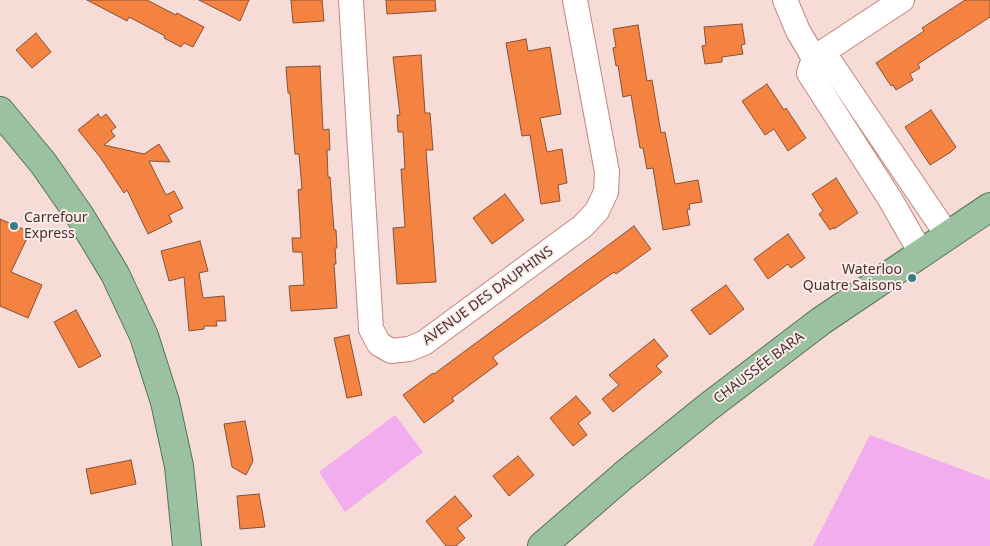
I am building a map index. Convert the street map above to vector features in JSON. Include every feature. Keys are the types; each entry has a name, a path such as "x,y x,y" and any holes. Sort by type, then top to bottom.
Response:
{"main road":[{"path":"0,110 44,163 80,216 116,274 144,336 165,402 179,466 187,546"},
{"name":"CHAUSSÉE BARA","path":"542,546 624,475 708,407 821,321 990,207"}],"street":[{"name":"AVENUE DES DAUPHINS","path":"351,0 371,329 379,344 391,351 409,350 424,344 583,226 597,211 606,192 607,172 575,0"},
{"path":"785,0 798,31 814,58"},
{"path":"902,0 814,58 809,73 890,199 921,253"},
{"path":"814,58 828,59 948,236"}],"shaded area":[{"path":"395,415 423,452 345,512 319,472"},
{"path":"870,435 990,480 990,546 813,546"}],"building":[{"path":"87,0 147,0 204,27 193,47 184,43 181,47 164,38 165,36 129,17 127,21"},
{"path":"199,0 249,0 240,21"},
{"path":"291,0 322,0 324,21 293,23"},
{"path":"386,0 435,0 436,11 387,14"},
{"path":"965,0 990,0 990,17 918,64 920,68 910,74 913,80 896,90 893,85 891,86 876,63 924,31 922,28"},
{"path":"742,24 745,44 741,45 743,54 722,57 722,62 705,64 702,46 706,45 704,27"},
{"path":"638,25 647,81 652,80 661,133 665,132 675,184 698,180 702,202 689,204 690,209 687,210 690,225 663,230 653,168 647,169 643,148 640,148 631,95 623,97 613,48 616,47 613,29"},
{"path":"36,33 51,52 32,68 16,50"},
{"path":"526,39 528,51 550,47 561,114 540,118 547,152 562,149 567,183 558,185 560,201 541,204 530,135 522,136 506,43"},
{"path":"421,55 425,113 430,113 433,150 426,150 436,282 397,284 393,228 405,227 401,169 405,169 403,132 398,132 397,115 400,115 393,57"},
{"path":"320,66 323,130 329,129 330,150 327,150 328,177 330,177 334,230 336,230 337,248 335,248 336,264 334,264 337,308 291,311 289,286 304,285 302,252 293,252 292,238 301,238 298,190 302,189 299,154 295,154 286,67"},
{"path":"767,84 806,138 788,151 774,129 765,135 742,101"},
{"path":"931,110 956,147 930,165 905,127"},
{"path":"98,114 101,118 106,114 116,127 111,131 115,136 104,145 144,154 159,144 170,162 149,161 166,195 174,191 183,208 169,215 172,222 148,234 127,190 124,193 100,157 78,130"},
{"path":"836,178 858,213 830,230 819,214 823,211 812,194"},
{"path":"505,194 524,220 492,244 473,218"},
{"path":"0,219 30,232 11,272 42,285 28,318 0,306"},
{"path":"634,226 651,249 616,274 614,272 494,356 493,358 498,364 452,398 454,401 424,423 403,395"},
{"path":"788,234 805,258 791,268 788,264 768,279 754,259"},
{"path":"200,241 208,271 199,273 203,298 224,296 226,321 216,321 217,326 204,326 204,329 189,331 184,277 169,281 161,251"},
{"path":"726,285 744,309 710,335 691,310"},
{"path":"76,310 101,356 79,368 54,322"},
{"path":"349,335 362,395 347,398 334,338"},
{"path":"654,339 668,356 656,366 662,372 613,412 602,399 619,385 609,375"},
{"path":"576,396 591,413 578,423 587,435 573,446 550,418"},
{"path":"245,421 253,461 246,475 232,467 224,424"},
{"path":"518,456 534,475 509,496 493,476"},
{"path":"131,460 136,484 91,494 86,469"},
{"path":"259,494 265,527 240,529 237,496"},
{"path":"455,496 472,516 457,528 465,538 456,546 446,546 426,521"}],"place":[{"name":"Carrefour Express","path":"14,226"},
{"name":"Waterloo Quatre Saisons","path":"912,278"}]}
